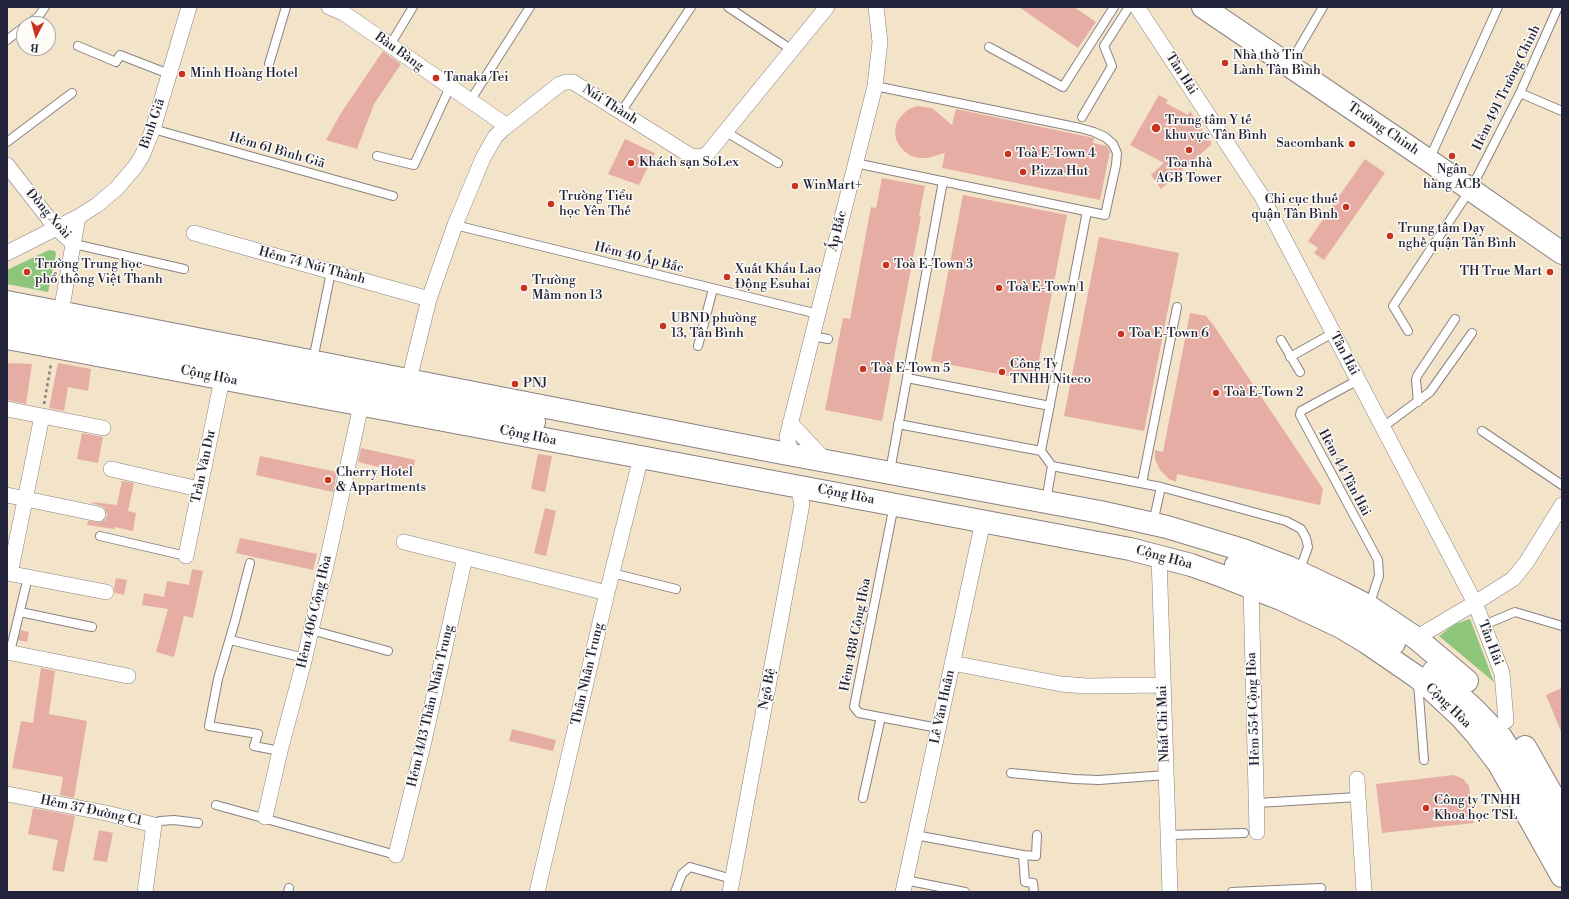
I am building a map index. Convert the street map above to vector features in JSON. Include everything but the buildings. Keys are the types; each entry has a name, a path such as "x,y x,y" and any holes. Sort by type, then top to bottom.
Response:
{"main road":[{"name":"Trường Chinh","path":"1203,7 1474,184 1562,237"},
{"name":"Trường Chinh","path":"1226,7 1295,55 1431,155"},
{"name":"Trường Chinh","path":"1474,184 1562,253"},
{"name":"Cộng Hòa","path":"7,302 409,380 795,470 894,504 1130,549 1159,556 1191,565 1251,587 1281,599 1341,628 1366,642 1417,677 1461,717 1487,748 1508,780 1562,876"},
{"name":"Cộng Hòa","path":"7,321 1127,533 1158,540 1238,566 1340,609 1369,626 1445,681 1501,737 1510,750 1562,846"},
{"name":"Cộng Hòa","path":"7,338 641,457 795,470 826,460 1153,524 1225,544 1299,572 1368,606 1416,638 1456,671 1506,721 1521,739 1553,791 1562,812"}],"street":[{"name":"Bình Giã","path":"7,253 78,217 107,198 126,178 142,156 153,129 189,7"},
{"name":"Bàu Bàng","path":"329,7 345,14 507,126"},
{"name":"Núi Thành","path":"409,380 429,299 455,225 483,158 495,137 507,126 558,85 566,82 577,84 695,157 701,157 707,154 726,132 827,7"},
{"name":"Ấp Bắc","path":"795,470 787,437 875,86 879,64 880,42 876,7"},
{"name":"Tân Hải","path":"1137,7 1261,195 1475,603 1502,673 1506,721"},
{"name":"Đồng Xoài","path":"7,165 56,228 74,244"},
{"path":"61,312 78,217"},
{"name":"Hẻm 74 Núi Thành","path":"194,234 429,299"},
{"name":"Trần Văn Dư","path":"186,556 222,379"},
{"name":"Hẻm 406 Cộng Hòa","path":"265,817 280,751 305,658 361,404"},
{"path":"7,409 104,428"},
{"path":"42,416 8,573 106,592"},
{"path":"790,423 826,460"},
{"name":"Thân Nhân Trung","path":"537,892 607,593 641,457"},
{"path":"111,469 199,489"},
{"name":"Ngô Bệ","path":"731,885 802,504 795,470"},
{"path":"7,495 98,514"},
{"path":"1416,638 1509,581 1521,570 1562,505"},
{"name":"Lê Văn Huân","path":"904,886 983,521"},
{"path":"404,542 607,593"},
{"name":"Nhất Chi Mai","path":"1159,556 1170,892"},
{"name":"Hẻm 14/13 Thân Nhân Trung","path":"396,855 424,741 465,557"},
{"name":"Hẻm 554 Cộng Hòa","path":"1251,587 1257,803 1251,833"},
{"path":"8,652 128,676"},
{"path":"952,663 1061,684 1087,686 1163,685"},
{"path":"1357,779 1364,892"},
{"name":"Hẻm 37 Đường C1","path":"7,794 106,813 154,825"},
{"path":"145,892 154,825"}],"lane":[{"path":"39,16 45,7"},
{"path":"269,64 286,7"},
{"path":"390,45 413,7"},
{"path":"470,101 530,7"},
{"path":"621,112 691,7"},
{"path":"728,7 792,50"},
{"path":"989,47 1063,87 1114,7"},
{"path":"1082,117 1112,66 1104,46 1129,7"},
{"path":"1295,55 1323,7"},
{"path":"1431,155 1498,7"},
{"name":"Hẻm 491 Trường Chinh","path":"1408,331 1393,306 1474,184 1520,94 1558,7"},
{"path":"7,40 16,33"},
{"path":"78,46 116,62 120,55 169,74"},
{"path":"855,162 1105,215 1117,153 1113,144 1105,137 1080,128 875,86"},
{"path":"377,156 414,165 450,87"},
{"path":"7,142 72,93"},
{"path":"1520,94 1562,111"},
{"name":"Hẻm 61 Bình Giã","path":"153,129 393,196"},
{"path":"726,132 778,163"},
{"path":"889,472 943,181"},
{"path":"1041,451 1087,211"},
{"name":"Hẻm 40 Ấp Bắc","path":"455,225 818,314"},
{"path":"74,244 184,269"},
{"path":"313,361 331,272"},
{"path":"698,346 713,288"},
{"path":"1142,483 1177,307"},
{"path":"1418,402 1417,378 1455,319"},
{"path":"1290,357 1333,332"},
{"path":"1383,427 1432,390 1472,333"},
{"path":"812,336 828,338"},
{"path":"1281,340 1300,372"},
{"path":"907,378 1050,406"},
{"name":"Hẻm 44 Tân Hải","path":"1358,380 1301,411 1300,415 1378,560 1379,576 1368,606"},
{"path":"898,424 1041,451 1052,466 1160,487 1286,521 1296,526 1304,533 1308,547 1299,572"},
{"path":"1482,431 1562,485"},
{"path":"1046,502 1052,466"},
{"path":"1153,524 1160,487"},
{"name":"Hẻm 488 Cộng Hòa","path":"894,504 854,707 858,713 938,728"},
{"path":"100,536 186,556"},
{"path":"250,563 218,679 209,726 258,734 254,746 280,751"},
{"path":"612,573 676,589"},
{"path":"8,652 20,612 28,577"},
{"path":"20,612 92,627"},
{"path":"1484,625 1515,612 1562,626"},
{"path":"311,630 388,651"},
{"path":"230,640 305,658"},
{"path":"1417,677 1424,760"},
{"path":"863,798 880,717"},
{"path":"1011,774 1099,780 1166,775"},
{"path":"1257,803 1358,797"},
{"path":"216,805 265,817 396,855"},
{"name":"Hẻm 37 Đường C1","path":"154,825 160,821 174,820 198,823"},
{"path":"1168,835 1251,833"},
{"path":"915,835 1023,855 1036,856 1037,835"},
{"path":"1023,855 1025,882 1033,883 1034,892"},
{"path":"675,892 682,874 690,866 731,885"},
{"path":"904,886 965,892"},
{"path":"1232,892 1321,888"}],"path":[{"path":"42,416 54,347"}],"green space":[{"path":"49,250 55,251 56,254 48,292 7,284 7,270"},
{"path":"1470,619 1494,682 1439,636 1455,624"}],"place":[{"name":"Nhà thờ Tin Lành Tân Bình","path":"1225,63"},
{"name":"Minh Hoàng Hotel","path":"182,74"},
{"name":"Tanaka Tei","path":"436,78"},
{"name":"Trung tâm Y tế khu vực Tân Bình","path":"1156,128"},
{"name":"Sacombank","path":"1352,144"},
{"name":"Tòa nhà AGB Tower","path":"1189,150"},
{"name":"Toà E-Town 4","path":"1008,154"},
{"name":"Ngân hàng ACB","path":"1452,156"},
{"name":"Khách sạn SoLex","path":"631,163"},
{"name":"Pizza Hut","path":"1023,172"},
{"name":"WinMart+","path":"795,186"},
{"name":"Trường Tiểu học Yên Thế","path":"551,204"},
{"name":"Chi cục thuế quận Tân Bình","path":"1346,207"},
{"name":"Trung tâm Dạy nghề quận Tân Bình","path":"1390,236"},
{"name":"Toà E-Town 3","path":"886,265"},
{"name":"Trường Trung học phổ thông Việt Thanh","path":"27,272"},
{"name":"TH True Mart","path":"1550,272"},
{"name":"Xuất Khẩu Lao Động Esuhai","path":"727,277"},
{"name":"Trường Mầm non 13","path":"524,288"},
{"name":"Toà E-Town 1","path":"999,288"},
{"name":"UBND phường 13, Tân Bình","path":"663,326"},
{"name":"Tòa E-Town 6","path":"1121,334"},
{"name":"Toà E-Town 5","path":"863,369"},
{"name":"Công Ty TNHH Niteco","path":"1002,372"},
{"name":"PNJ","path":"515,384"},
{"name":"Toà E-Town 2","path":"1216,393"},
{"name":"Cherry Hotel & Appartments","path":"328,480"},
{"name":"Công ty TNHH Khoa học TSL","path":"1426,808"}]}
